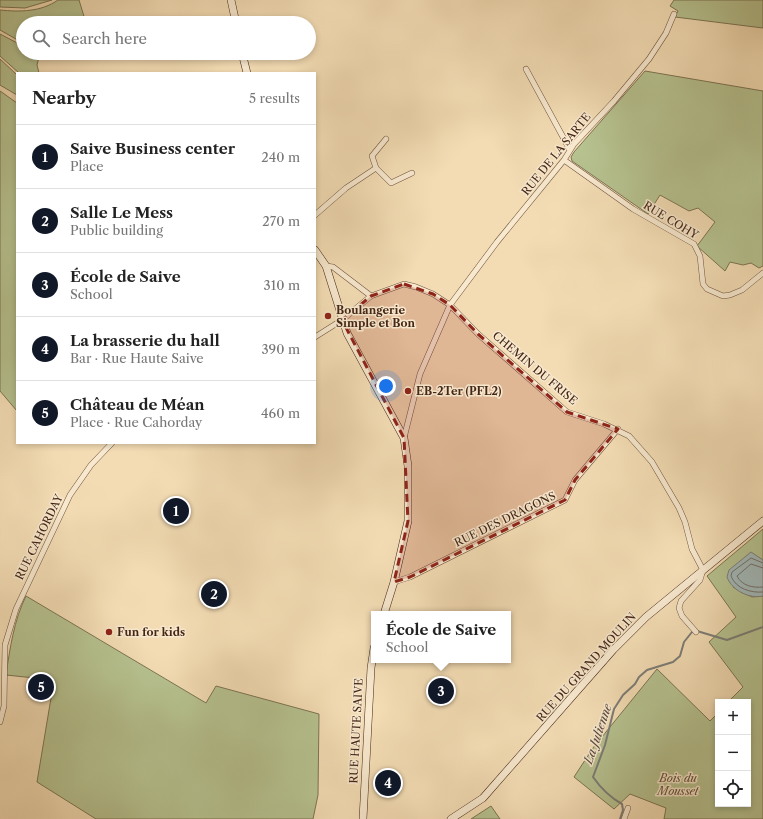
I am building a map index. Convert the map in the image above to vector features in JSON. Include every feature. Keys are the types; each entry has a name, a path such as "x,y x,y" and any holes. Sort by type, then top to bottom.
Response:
{"street":[{"path":"231,0 234,16"},
{"name":"RUE DE LA SARTE","path":"450,305 498,242 564,160 570,150 649,59 666,33 674,14"},
{"path":"244,60 247,72"},
{"path":"526,69 570,150"},
{"path":"386,139 372,156 376,168 392,184 412,173"},
{"name":"RUE COHY","path":"564,160 634,209 694,244 700,256 702,284 707,289 724,296 730,295 742,290 763,273"},
{"path":"316,214 346,188 376,168"},
{"path":"316,251 326,266 342,320 373,382 404,438 408,466 408,521 394,582 385,611"},
{"path":"326,266 333,267 371,296"},
{"path":"316,336 342,320 371,296 404,284 433,294 450,305 420,374 404,438"},
{"name":"CHEMIN DU FRISE","path":"450,305 478,334 568,412 618,429 629,436 652,462 685,522 692,549 703,570"},
{"name":"RUE DES DRAGONS","path":"394,582 410,577 564,500 575,480 618,429"},
{"name":"RUE CAHORDAY","path":"0,722 4,706 5,646 16,608 70,495 91,465 111,444"},
{"name":"RUE DU GRAND MOULIN","path":"451,819 483,798 625,637 646,617 763,521"},
{"path":"695,631 682,616 680,608 681,601 700,580 703,570"},
{"name":"RUE HAUTE SAIVE","path":"362,818 372,663"},
{"path":"624,819 628,808"}],"highlighted area":[{"path":"404,284 433,294 450,305 478,334 567,412 618,429 575,480 565,500 410,577 394,582 408,521 404,438 342,320 371,296"}],"green space":[{"path":"0,0 52,0 25,8 0,7"},
{"path":"58,0 79,0 84,16 16,16 16,39 0,30 0,10 30,10 45,7"},
{"path":"674,0 763,0 763,28 675,17 678,11 670,6"},
{"path":"0,34 16,42 16,60 38,60 37,65 39,72 18,72 0,56"},
{"path":"0,59 16,74 16,94 0,85"},
{"path":"645,71 763,91 763,266 759,268 751,263 743,265 730,262 725,271 697,246 715,222 698,208 689,211 660,195 648,214 572,161 571,157 574,152"},
{"path":"0,91 16,102 16,410 0,391"},
{"name":"Bois du Mousset","path":"763,529 763,560 751,553 741,561 733,587 752,597 763,596 763,819 664,819 666,808 630,794 614,809 574,777 593,748 657,669 710,721 715,716 715,807 751,807 751,699 731,699 743,687 709,642 736,617 707,576"},
{"path":"26,596 206,703 216,686 319,714 318,795 313,819 96,819 37,782 54,680 6,675 15,624"},
{"path":"491,806 500,819 471,819"}],"water":[{"path":"751,552 763,560 763,596 758,597 742,593 729,582 727,577 729,570"}],"waterway":[{"name":"La Julienne","path":"620,819 623,810 622,804 606,792 593,777 605,745 614,709 623,695 647,670 673,662 680,656 684,642 692,632 697,631 727,640 763,627"}],"place":[{"name":"Boulangerie Simple et Bon","path":"328,316"},
{"name":"EB-2Ter (PFL2)","path":"408,391"},
{"name":"Saive Business center","path":"176,511"},
{"name":"Salle Le Mess","path":"214,594"},
{"name":"Fun for kids","path":"109,632"},
{"name":"Château de Méan","path":"41,687"},
{"name":"École de Saive","path":"441,691"},
{"name":"La brasserie du hall","path":"388,783"}]}
